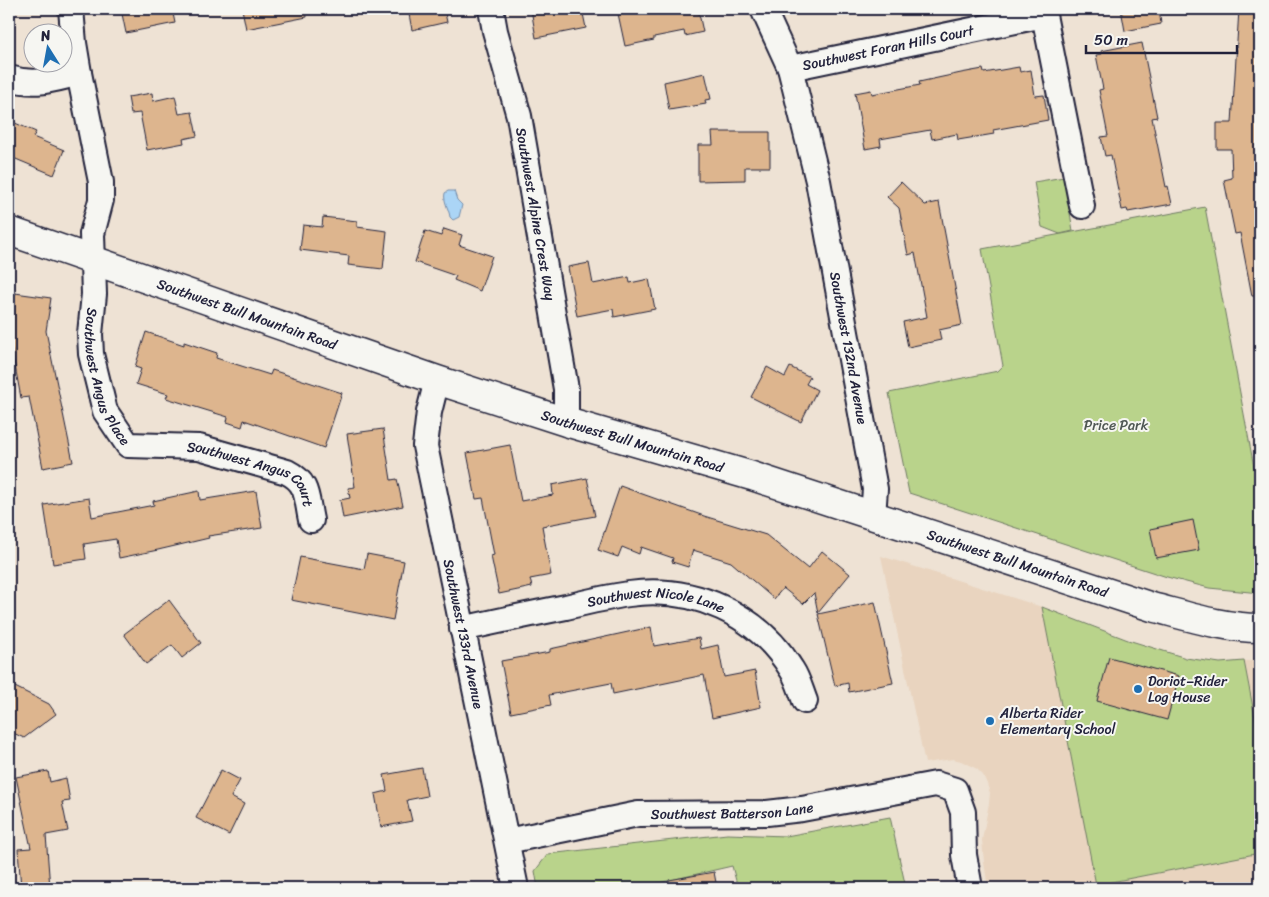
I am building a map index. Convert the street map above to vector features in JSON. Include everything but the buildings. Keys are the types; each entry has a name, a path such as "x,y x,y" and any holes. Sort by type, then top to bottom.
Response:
{"main road":[{"name":"Southwest Bull Mountain Road","path":"9,231 437,380 566,422 752,476 1152,607 1241,628 1260,628"}],"street":[{"path":"71,9 79,73 101,182 101,200 92,234 94,261"},
{"name":"Southwest Alpine Crest Way","path":"491,9 495,31 519,116 566,389 566,422"},
{"name":"Southwest 132nd Avenue","path":"763,9 790,68 818,180 875,489 873,516"},
{"name":"Southwest Foran Hills Court","path":"790,68 1044,15 1082,206"},
{"path":"9,78 19,82 47,82 79,73"},
{"name":"Southwest Angus Place","path":"94,261 94,294 90,334 91,354 105,411 128,445 173,445"},
{"name":"Southwest 133rd Avenue","path":"437,380 429,412 425,446 516,888"},
{"name":"Southwest Angus Court","path":"173,445 199,447 287,472 297,477 304,487 311,520"},
{"name":"Southwest Nicole Lane","path":"462,628 630,594 665,592 696,598 731,611 760,631 780,653 792,671 805,701"},
{"name":"Southwest Batterson Lane","path":"507,841 638,814 767,813 802,810 936,784 955,790 963,812 964,855 970,888"}],"shaded area":[{"name":"Alberta Rider Elementary School","path":"881,556 1042,607 1097,885 1260,853 1260,888 988,888 982,840 990,793 983,775 977,769 961,761 953,759 925,763"},
{"path":"1244,661 1260,661 1260,744"}],"green space":[{"path":"1064,177 1073,231 1060,234 1042,227 1034,182"},
{"name":"Price Park","path":"1205,207 1260,499 1260,593 1209,588 1167,577 909,493 889,393 998,371 1003,366 982,249"},
{"path":"1042,607 1128,640 1186,658 1220,663 1244,661 1260,744 1260,853 1096,885"},
{"path":"890,817 906,888 738,888 732,866 654,884 655,888 538,888 535,871 548,854 727,834 786,836"}],"water":[{"path":"454,191 457,200 462,205 459,217 453,220 450,217 445,199 445,193"}],"place":[{"name":"Doriot–Rider Log House","path":"1138,689"},
{"name":"Alberta Rider Elementary School","path":"990,721"}]}
